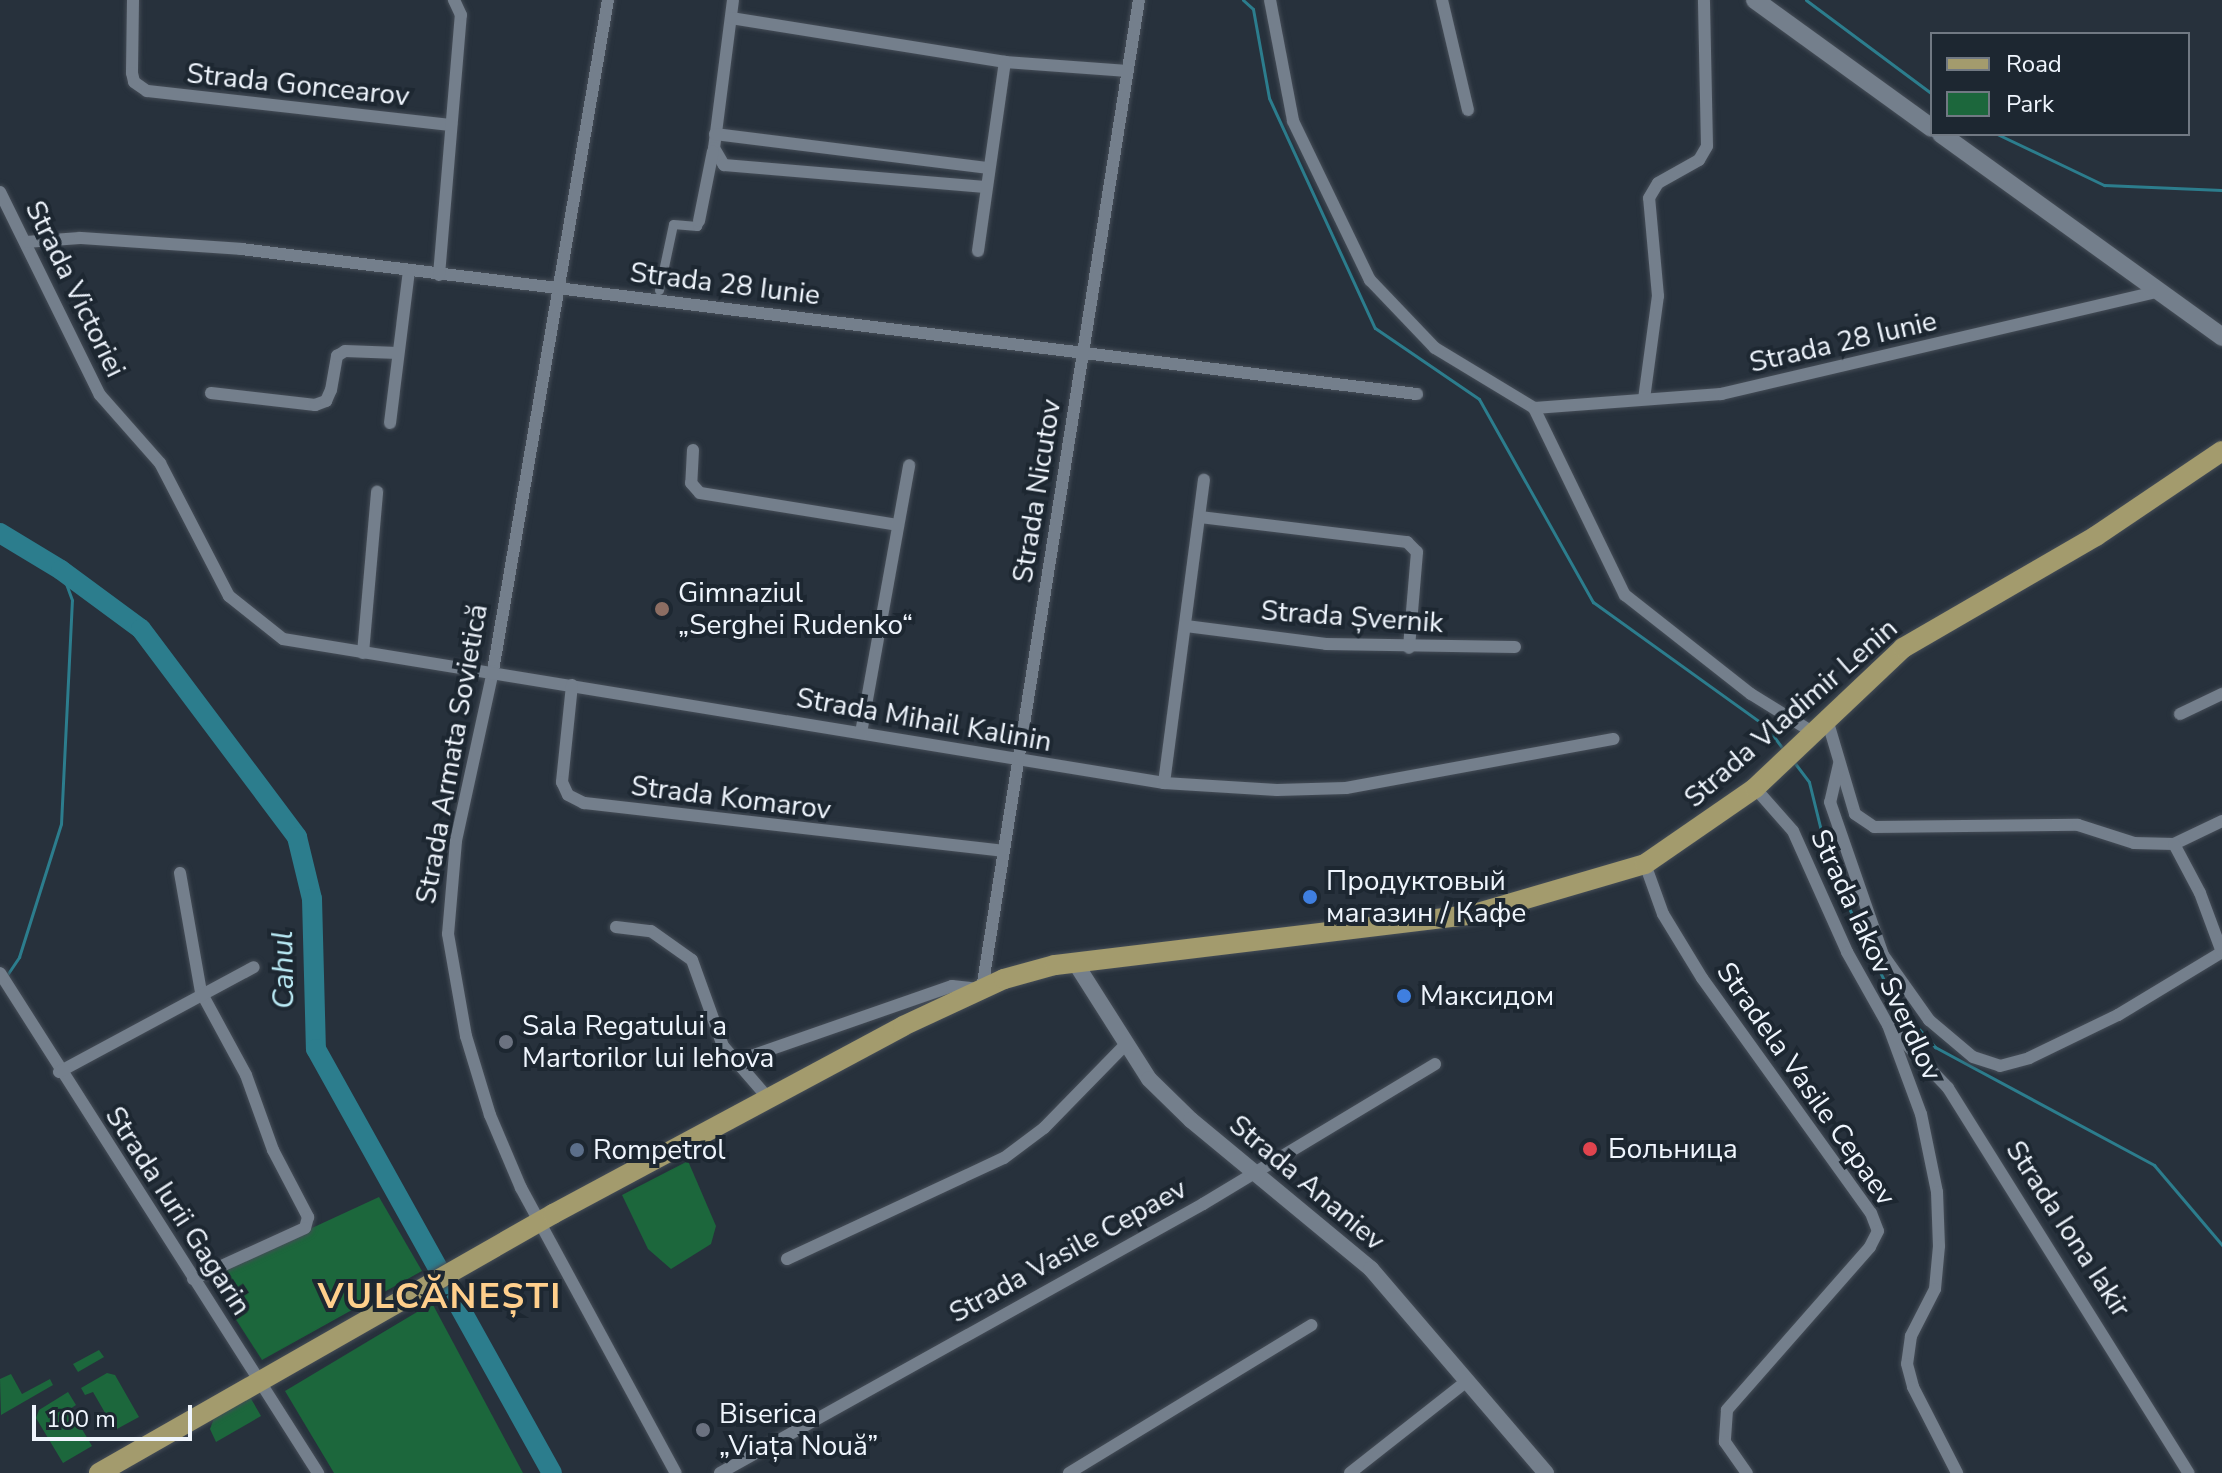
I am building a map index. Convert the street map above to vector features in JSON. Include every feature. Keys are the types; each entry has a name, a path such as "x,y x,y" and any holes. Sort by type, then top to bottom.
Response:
{"main road":[{"path":"1755,0 1930,127"},
{"path":"1944,136 2222,337"},
{"name":"Strada Vladimir Lenin","path":"99,1473 539,1222 768,1098 982,989 1020,973 1474,914 1645,864 1758,784 1826,716 1903,648 2096,536 2222,451"}],"street":[{"name":"Strada Goncearov","path":"133,0 131,63 134,82 141,88 158,94 451,125"},
{"name":"Strada Armata Sovietică","path":"608,0 493,671 456,841 448,934 480,1091 539,1222 676,1473"},
{"path":"659,290 673,224 697,226 699,221 714,148 733,0"},
{"name":"Strada Nicutov","path":"982,989 1139,0"},
{"path":"1270,0 1293,121 1370,280 1435,348 1534,408 1625,595 1751,694 1809,734"},
{"path":"1442,0 1468,110"},
{"path":"1644,399 1658,296 1649,198 1658,183 1699,160 1707,146 1704,0"},
{"path":"439,275 461,15 456,1"},
{"path":"731,18 1005,62 1128,71"},
{"path":"978,251 987,168 1005,62"},
{"path":"715,134 987,168"},
{"path":"714,148 724,165 985,187"},
{"name":"Strada Victoriei","path":"0,192 90,379 160,463 217,578 237,606"},
{"name":"Strada 28 Iunie","path":"26,242 80,238 241,249 1417,394"},
{"path":"390,423 409,271"},
{"name":"Strada 28 Iunie","path":"1534,408 1721,394 2159,291"},
{"path":"211,393 315,405 326,401 331,390 337,356 345,351 398,353"},
{"path":"693,450 691,483 700,493 897,525"},
{"path":"861,733 909,465"},
{"path":"1164,783 1204,480"},
{"path":"363,653 377,492"},
{"path":"1200,517 1407,542 1417,552 1409,648"},
{"name":"Strada Mihail Kalinin","path":"237,606 283,639 1164,783 1332,789 1614,739"},
{"name":"Strada Șvernik","path":"1186,626 1326,644 1409,648 1515,647"},
{"name":"Strada Komarov","path":"572,685 562,782 568,795 584,803 1003,851"},
{"path":"2180,714 2222,694"},
{"path":"1826,716 1855,814 1874,827 2078,825 2134,843 2174,844 2222,821"},
{"path":"1839,764 1830,802 1863,909 1900,984 1958,1048 1989,1064 2011,1065 2029,1058 2118,1015 2222,952 2200,893 2174,844"},
{"name":"Strada Iakov Sverdlov","path":"1758,784 1793,831 1847,952 1888,1025 1921,1114 1939,1216 1935,1289 1911,1336 1907,1364 1913,1387 1957,1473"},
{"path":"1837,827 1855,814"},
{"name":"Stradela Vasile Cepaev","path":"1645,864 1663,914 1702,978 1871,1213 1878,1231 1870,1247 1727,1410 1722,1430 1747,1473"},
{"path":"180,873 201,992 246,1075 273,1150 308,1217 305,1228 193,1279"},
{"path":"616,927 651,931 692,960 714,1028 734,1062 768,1098"},
{"name":"Strada Ananiev","path":"1076,964 1124,1046 1179,1109 1360,1259 1546,1473"},
{"path":"59,1072 201,992 254,967"},
{"name":"Strada Iurii Gagarin","path":"0,973 59,1072 318,1473"},
{"path":"734,1062 952,986 982,989"},
{"name":"Strada Iona Iakir","path":"1888,1025 1925,1058 1948,1088 2072,1278 2189,1473"},
{"path":"787,1259 1004,1158 1044,1128 1124,1046"},
{"name":"Strada Vasile Cepaev","path":"720,1473 1190,1211 1253,1169 1435,1064"},
{"path":"1069,1473 1311,1325"},
{"path":"1350,1473 1468,1380"}],"green space":[{"path":"688,1161 716,1226 711,1244 671,1269 648,1249 622,1195"},
{"path":"379,1197 422,1271 262,1360 208,1276"},
{"path":"432,1303 523,1473 334,1473 285,1391"},
{"path":"99,1350 104,1357 78,1372 73,1364"},
{"path":"107,1373 115,1375 139,1417 115,1430 93,1392 85,1395 81,1388"},
{"path":"11,1374 22,1394 50,1379 53,1385 1,1415 0,1379"},
{"path":"68,1392 76,1405 70,1409 92,1446 63,1463 36,1418 39,1410"},
{"path":"250,1397 261,1416 216,1442 210,1429 214,1418"}],"waterway":[{"path":"1243,0 1253,9 1269,98 1375,328 1479,399 1593,602 1767,727 1784,750"},
{"path":"1806,0 1930,93"},
{"path":"2001,136 2104,185 2222,190"},
{"name":"Cahul","path":"0,533 61,570 141,629 297,837 312,899 316,1049 552,1473"},
{"path":"7,975 19,957 61,824 72,600 61,570"},
{"path":"1794,762 1809,782 1831,871 1894,1001 1935,1047 2154,1165 2222,1245"}],"place":[{"name":"Gimnaziul „Serghei Rudenko“","path":"662,609"},
{"name":"Продуктовый магазин / Кафе","path":"1310,897"},
{"name":"Максидом","path":"1404,996"},
{"name":"Sala Regatului a Martorilor lui Iehova","path":"506,1042"},
{"name":"Больница","path":"1590,1149"},
{"name":"Rompetrol","path":"577,1150"},
{"name":"Biserica „Viața Nouă”","path":"703,1430"}],"district":[{"name":"VULCĂNEȘTI","path":"440,1297"}]}
